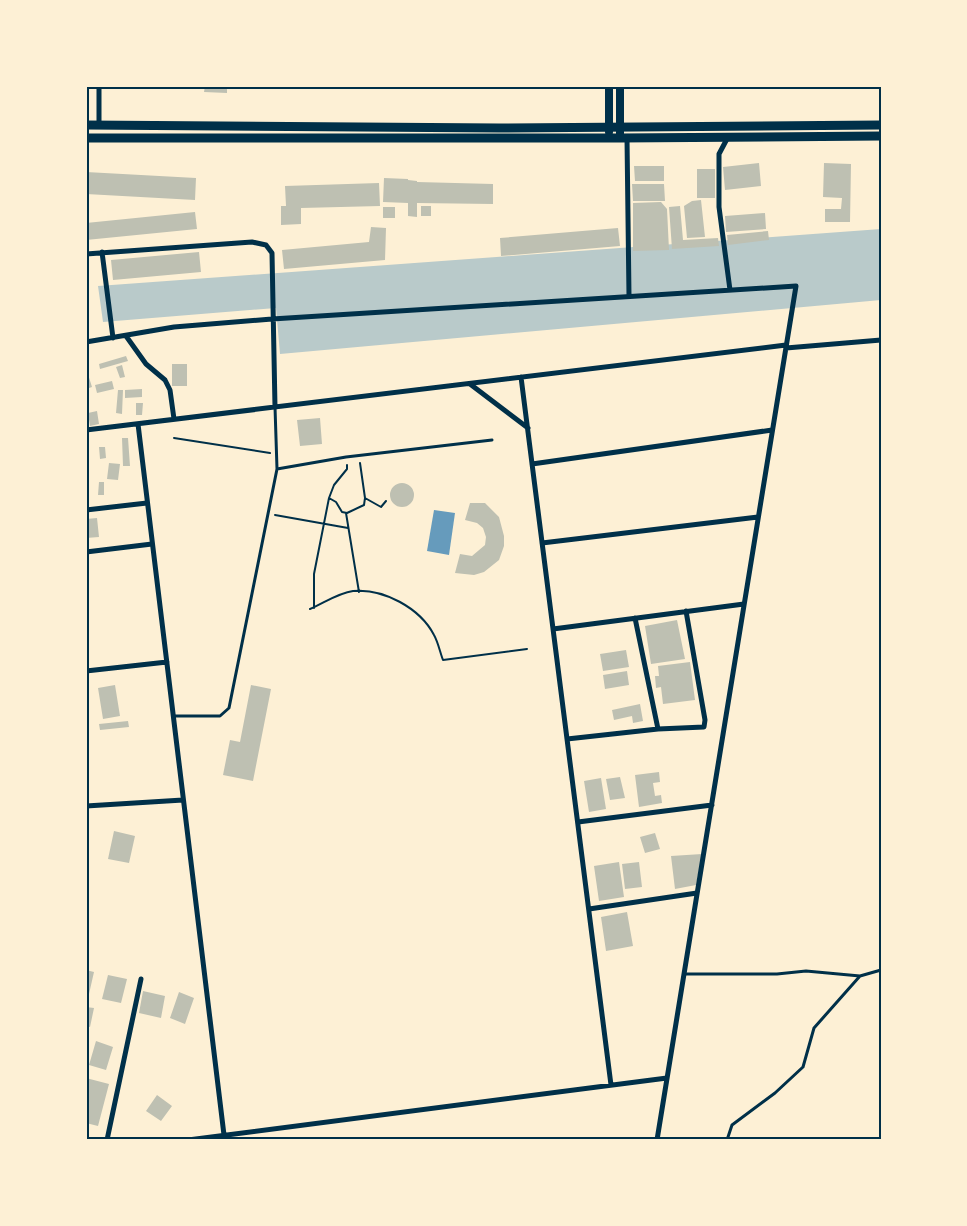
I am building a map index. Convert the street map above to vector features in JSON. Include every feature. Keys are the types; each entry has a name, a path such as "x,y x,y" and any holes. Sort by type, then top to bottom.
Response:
{"main road":[{"path":"609,86 609,133"},
{"path":"620,86 621,128 624,138"},
{"path":"86,125 609,133 624,138 881,136"},
{"path":"86,138 609,133 621,128 881,125"}],"street":[{"path":"99,86 100,125"},
{"path":"729,137 719,154 718,207 730,290"},
{"path":"624,138 629,296"},
{"path":"86,254 252,242 266,246 272,253 275,407"},
{"path":"102,252 113,338"},
{"path":"86,342 174,328 272,319 796,286 657,1140"},
{"path":"126,336 146,364 165,380 170,390 174,419"},
{"path":"86,430 786,346 881,340"},
{"path":"521,377 611,1085"},
{"path":"469,383 528,428"},
{"path":"138,424 224,1135"},
{"path":"532,464 772,430"},
{"path":"86,510 147,503"},
{"path":"542,543 758,517"},
{"path":"86,552 152,544"},
{"path":"553,629 744,604"},
{"path":"567,739 658,729 704,727 705,720 686,612"},
{"path":"635,618 658,729"},
{"path":"86,671 166,662"},
{"path":"86,806 183,800"},
{"path":"578,822 712,805"},
{"path":"589,909 697,893"},
{"path":"107,1140 141,979"},
{"path":"189,1140 667,1078"}],"lane":[{"path":"173,716 220,716 229,708 277,469 275,407"},
{"path":"277,469 359,456 492,440"},
{"path":"684,974 777,974 806,971 860,976 881,970"},
{"path":"727,1140 732,1126 775,1093 803,1067 814,1028 860,976"}],"path":[{"path":"174,438 278,454"},
{"path":"329,498 336,502 342,512 364,505 366,498 359,456"},
{"path":"314,608 314,574 329,498 334,485 348,469"},
{"path":"366,498 381,507 386,501"},
{"path":"346,512 359,592"},
{"path":"268,513 348,528"},
{"path":"310,609 345,594 370,592 405,605 421,618 434,634 443,660 527,649"}],"shaded area":[{"path":"881,229 881,300 280,354 276,308 103,322 98,286"}],"water":[{"path":"434,510 455,513 449,555 427,551"}],"building":[{"path":"205,86 227,86 227,93 204,92"},
{"path":"759,163 761,186 725,190 723,167"},
{"path":"824,163 851,164 850,222 825,222 825,209 841,209 842,198 823,197"},
{"path":"634,166 664,166 664,181 635,181"},
{"path":"697,169 715,169 715,198 697,198"},
{"path":"86,172 196,178 195,200 86,194"},
{"path":"384,178 408,179 417,182 493,184 493,204 417,203 417,217 408,216 408,203 383,202"},
{"path":"379,183 380,206 301,208 301,224 281,225 281,206 286,206 285,186"},
{"path":"632,184 664,184 665,201 633,201"},
{"path":"701,200 705,237 687,238 684,206 692,201"},
{"path":"661,202 667,209 669,250 633,251 633,203"},
{"path":"421,206 431,206 431,216 421,216"},
{"path":"680,206 683,240 718,238 719,246 672,249 669,207"},
{"path":"383,207 395,207 395,218 383,218"},
{"path":"195,212 197,229 86,240 86,223"},
{"path":"765,213 766,229 726,232 725,216"},
{"path":"371,227 386,228 385,260 284,269 282,250 369,242"},
{"path":"618,228 620,246 501,256 500,238"},
{"path":"768,231 769,240 728,245 727,235"},
{"path":"199,252 201,272 113,280 111,260"},
{"path":"126,356 128,361 100,369 99,364"},
{"path":"172,364 187,364 187,386 172,386"},
{"path":"122,365 125,377 120,378 116,367"},
{"path":"86,368 92,387 86,389"},
{"path":"112,381 114,389 97,393 95,385"},
{"path":"142,389 142,397 125,398 125,390"},
{"path":"118,390 123,390 122,414 116,413"},
{"path":"136,403 143,403 142,415 136,415"},
{"path":"97,411 99,424 90,426 88,413"},
{"path":"320,418 322,444 300,446 297,420"},
{"path":"122,438 128,438 130,466 123,466"},
{"path":"99,447 105,447 106,458 100,459"},
{"path":"109,463 120,464 118,480 107,479"},
{"path":"99,482 104,482 104,495 98,495"},
{"path":"402,483 411,486 414,495 411,504 402,507 393,504 390,495 393,486"},
{"path":"470,503 485,503 499,517 504,536 504,546 499,560 484,572 474,575 455,573 460,554 472,556 485,545 486,537 483,528 477,523 465,520"},
{"path":"97,518 99,537 86,538 86,519"},
{"path":"677,620 685,659 651,664 645,626"},
{"path":"626,650 629,667 603,671 600,654"},
{"path":"690,662 695,700 663,704 661,687 656,688 655,676 659,676 658,666"},
{"path":"627,671 629,685 605,689 603,675"},
{"path":"115,685 120,716 103,719 98,688"},
{"path":"251,685 271,689 253,781 223,775 230,740 240,742"},
{"path":"640,704 643,721 633,723 632,716 614,720 612,710"},
{"path":"128,721 129,727 100,730 99,724"},
{"path":"659,772 660,782 653,783 655,796 661,795 662,803 639,807 635,775"},
{"path":"620,777 625,798 610,800 606,779"},
{"path":"601,778 606,809 589,812 584,781"},
{"path":"114,831 135,836 129,863 108,859"},
{"path":"655,833 660,849 645,853 640,837"},
{"path":"702,854 696,885 675,889 671,856"},
{"path":"619,862 624,897 599,901 594,866"},
{"path":"639,862 642,887 625,889 622,864"},
{"path":"627,912 633,946 606,951 601,917"},
{"path":"86,970 94,972 89,994 86,994"},
{"path":"108,975 127,979 121,1003 102,999"},
{"path":"143,991 165,996 161,1018 139,1013"},
{"path":"179,992 194,998 185,1024 170,1018"},
{"path":"86,1007 94,1008 90,1027 86,1026"},
{"path":"96,1041 113,1047 106,1070 89,1065"},
{"path":"86,1078 109,1084 98,1126 86,1123"},
{"path":"157,1095 172,1106 161,1121 146,1111"}]}
